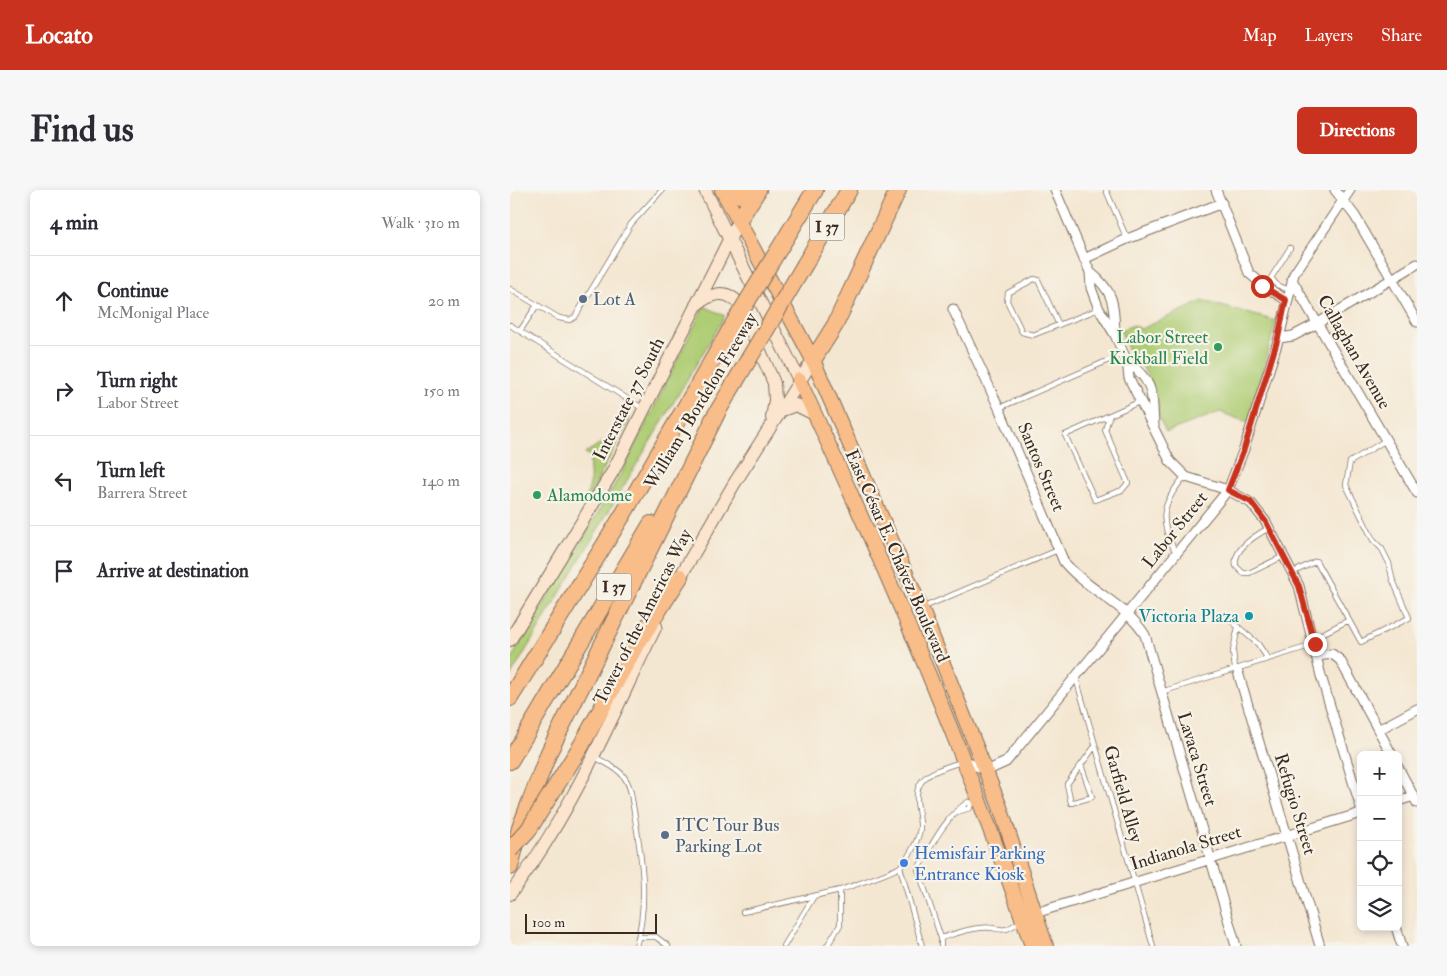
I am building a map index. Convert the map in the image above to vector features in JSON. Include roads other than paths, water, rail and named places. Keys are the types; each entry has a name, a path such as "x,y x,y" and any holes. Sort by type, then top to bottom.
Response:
{"highway":[{"path":"728,190 740,195 757,190"},
{"path":"739,220 757,190"},
{"name":"William J Bordelon Freeway","path":"510,698 629,504 734,323 815,190"},
{"name":"William J Bordelon Freeway","path":"510,761 849,190"},
{"path":"813,360 835,325 898,190"},
{"path":"510,867 520,828 549,752 717,413"},
{"path":"510,850 587,751 635,647 680,577"}],"main road":[{"name":"East César E. Chávez Boulevard","path":"705,190 799,380 906,621 965,760 975,802 1028,915 1046,946"},
{"name":"East César E. Chávez Boulevard","path":"722,190 813,360 921,608 986,771 1028,915 1032,946"},
{"name":"Interstate 37 South","path":"510,640 613,471 728,237 739,220"},
{"path":"694,306 715,294 727,294 740,304 774,383 775,400 770,428"},
{"name":"Tower of the Americas Way","path":"680,577 813,360"},
{"path":"780,411 796,405 814,414"},
{"path":"828,445 847,437"},
{"path":"510,894 546,842 587,751"}],"street":[{"path":"1055,190 1090,272 1091,288 1099,309 1115,335 1125,357 1129,378 1139,402 1155,429 1170,462 1185,476 1228,490 1251,502 1269,528 1284,556 1301,593 1358,796"},
{"path":"1216,190 1249,272 1262,286 1286,300"},
{"path":"1335,190 1343,200 1417,322"},
{"name":"Labor Street","path":"986,771 1006,762 1228,490 1244,449 1278,338 1292,280 1322,229 1350,190"},
{"path":"1084,259 1127,239 1222,203"},
{"path":"1278,338 1292,336 1318,323 1417,264"},
{"path":"1090,272 1105,284 1115,310 1115,335"},
{"name":"Callaghan Avenue","path":"1292,280 1386,440 1414,480 1417,493"},
{"name":"Santos Street","path":"953,309 999,408 1064,562 1075,574 1127,614"},
{"path":"1125,357 1143,374 1154,399 1155,429"},
{"name":"Lavaca Street","path":"1127,614 1145,635 1236,946"},
{"path":"1317,656 1332,654 1337,657 1390,751"},
{"name":"Refugio Street","path":"1237,670 1320,946"},
{"path":"1378,730 1417,709"},
{"path":"965,760 986,771"},
{"path":"1402,775 1415,800 1402,801"},
{"name":"Indianola Street","path":"1028,915 1287,834 1357,814"},
{"path":"1397,931 1402,946"}],"lane":[{"path":"510,289 566,321 575,316 631,224 662,190"},
{"path":"1106,190 1127,239"},
{"path":"1289,290 1276,285 1271,278 1290,248"},
{"path":"1059,325 1038,280 1034,279 1008,293 1007,301 1022,332 1033,336 1099,309"},
{"path":"520,331 537,305"},
{"path":"510,325 643,409"},
{"path":"999,408 1125,357"},
{"path":"1109,417 1105,430 1128,483 1122,490 1095,500 1065,436 1139,402"},
{"path":"1292,573 1316,560 1361,642 1409,618 1392,578 1389,563 1382,549 1373,540 1346,485 1350,462 1386,440"},
{"path":"1176,553 1164,524 1164,509 1169,497 1185,476"},
{"path":"1269,528 1248,542 1237,556 1236,566 1243,573 1249,573 1284,556"},
{"path":"921,608 1058,550"},
{"path":"1228,618 1258,644 1268,659"},
{"path":"1161,692 1268,659 1314,641 1348,620"},
{"path":"1237,670 1233,651 1238,627"},
{"name":"Garfield Alley","path":"1075,678 1153,946"},
{"path":"1081,765 1092,797 1071,803 1067,784 1081,765 1095,746"},
{"path":"587,751 620,771 628,781 645,898 636,946"},
{"path":"743,912 840,890 900,867 919,836 920,820 916,795 918,787 924,778 935,771 965,760"},
{"path":"941,946 941,938 918,869 952,816 960,807 968,802 975,802"},
{"path":"900,867 922,946"},
{"path":"827,946 840,924 840,890"},
{"path":"784,946 814,896"},
{"path":"941,938 981,927 1002,931 1010,929 1028,915"},
{"path":"638,937 656,937 668,946"}],"place":[{"name":"Lot A","path":"583,299"},
{"name":"Labor Street Kickball Field","path":"1218,347"},
{"name":"Alamodome","path":"537,495"},
{"name":"Victoria Plaza","path":"1249,616"},
{"name":"ITC Tour Bus Parking Lot","path":"665,835"},
{"name":"Hemisfair Parking Entrance Kiosk","path":"904,863"}]}
